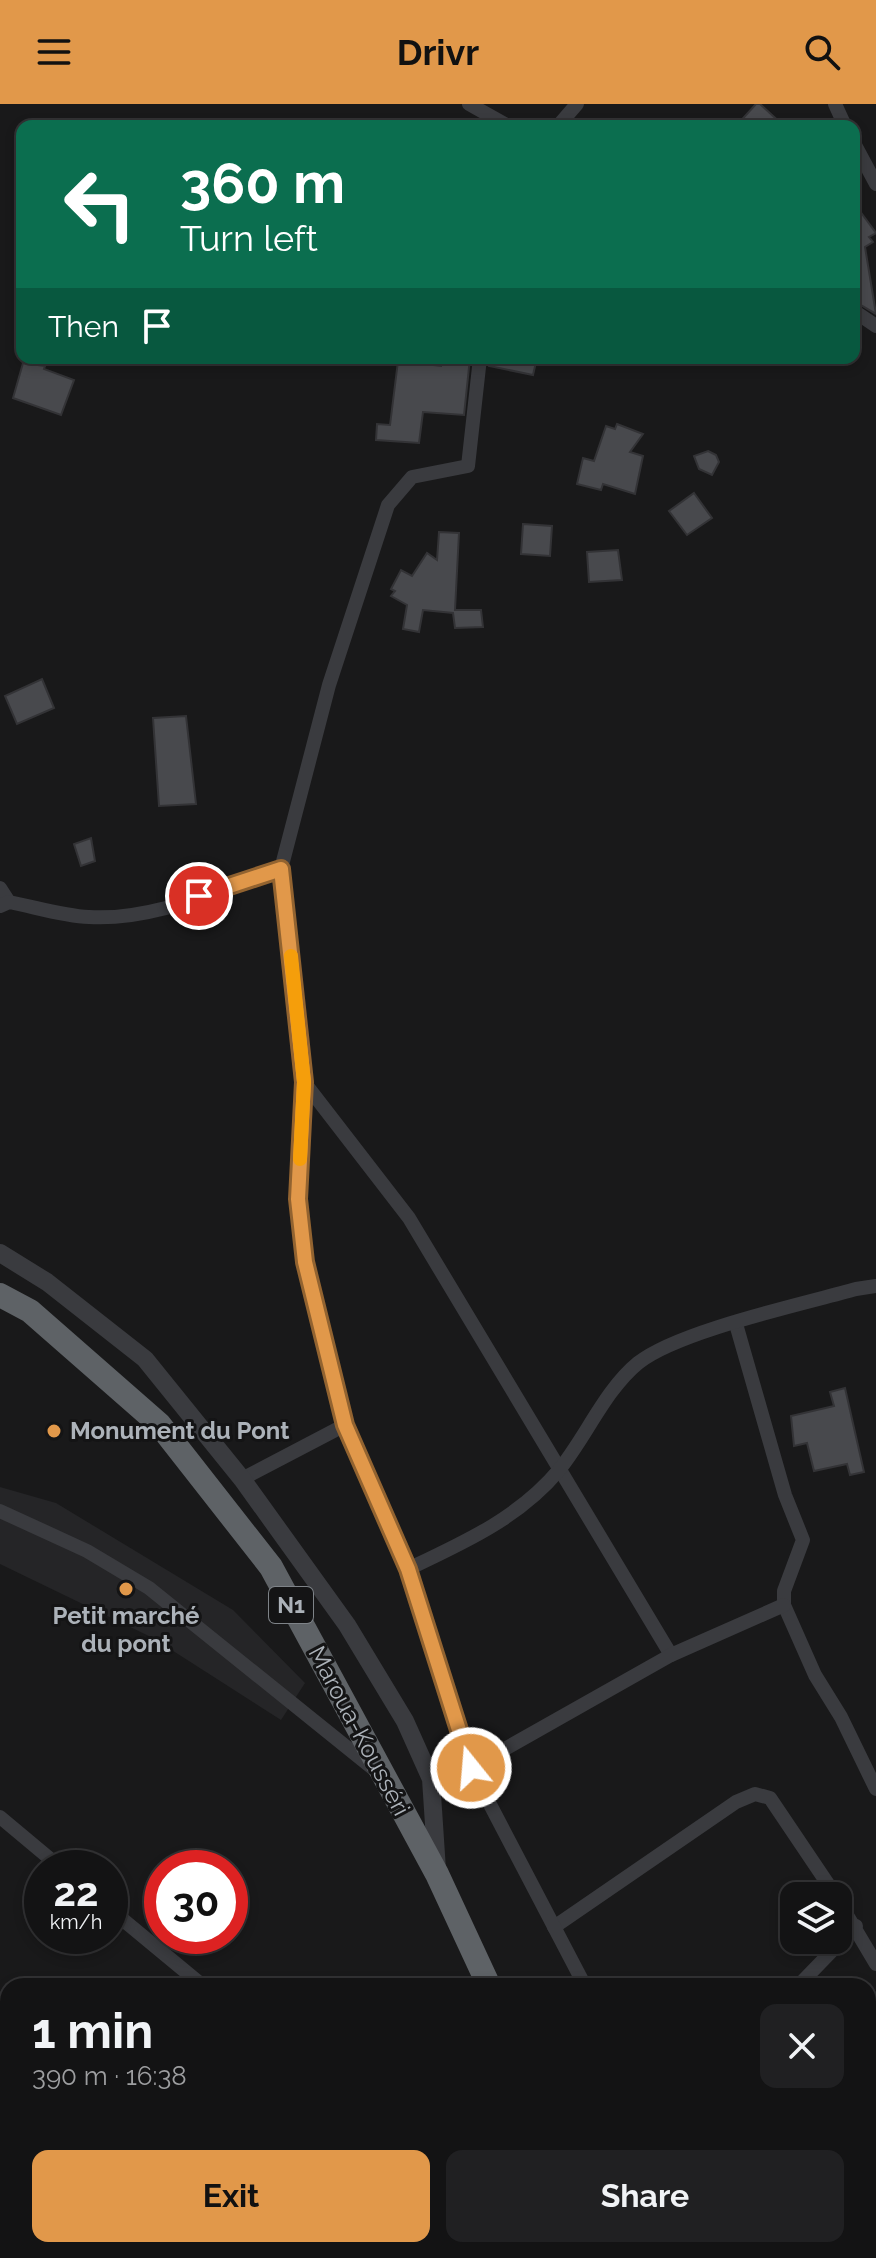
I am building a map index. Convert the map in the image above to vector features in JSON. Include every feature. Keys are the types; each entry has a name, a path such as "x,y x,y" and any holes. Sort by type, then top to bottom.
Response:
{"highway":[{"name":"Maroua-Kousséri","path":"0,1295 30,1311 159,1424 271,1567 437,1874 485,1978"}],"street":[{"path":"469,104 496,120"},
{"path":"563,120 577,104"},
{"path":"860,154 876,184"},
{"path":"479,364 468,466 412,477 388,505 329,685 281,869 304,1082 298,1199 305,1262 345,1425 408,1569 471,1768 581,1978"},
{"path":"0,888 5,904 87,918 129,916 281,869"},
{"path":"304,1082 409,1218 671,1655"},
{"path":"0,1253 47,1282 145,1359 242,1479 347,1625 405,1721 431,1779 437,1874"},
{"path":"408,1569 502,1520 558,1471 623,1378 638,1363 659,1350 736,1324 876,1286"},
{"path":"736,1324 785,1495 803,1540 784,1591 784,1605 815,1675 841,1717 876,1789"},
{"path":"242,1479 345,1425"},
{"path":"0,1511 87,1551 149,1588 384,1778"},
{"path":"431,1779 471,1768 671,1655 784,1605"},
{"path":"554,1927 736,1802 755,1794 770,1798 826,1882"},
{"path":"0,1817 39,1850"},
{"path":"852,1920 876,1962"},
{"path":"128,1924 193,1978"},
{"path":"806,1978 856,1926"}],"shaded area":[{"name":"Petit marché du pont","path":"0,1487 56,1503 233,1610 305,1683 281,1720 153,1638 0,1564"}],"building":[{"path":"756,104 760,104 777,120 741,120"},
{"path":"860,211 876,233 869,237 873,242 865,247 876,314 860,305"},
{"path":"23,364 45,366 44,369 74,380 61,415 13,398"},
{"path":"398,364 469,364 464,415 423,412 419,443 376,440 377,424 390,425"},
{"path":"489,364 536,364 533,375"},
{"path":"617,424 643,434 630,452 643,456 635,494 603,484 601,490 577,484 583,458 594,461 606,426 615,429"},
{"path":"708,451 716,455 719,462 712,475 699,469 694,456"},
{"path":"694,493 712,518 687,535 669,511"},
{"path":"523,524 552,526 550,556 521,554"},
{"path":"439,532 459,533 455,610 481,610 483,627 455,628 453,613 423,610 419,632 403,629 407,605 391,596 395,591 391,589 401,570 412,576 427,553 437,560"},
{"path":"618,550 622,580 589,582 587,552"},
{"path":"42,679 54,708 17,724 5,696"},
{"path":"186,716 196,804 159,806 153,718"},
{"path":"91,838 95,861 81,866 74,844"},
{"path":"219,902 224,919 200,927 195,912"},
{"path":"845,1388 864,1472 850,1475 847,1464 814,1471 807,1443 794,1446 791,1416 834,1406 830,1392"}],"slow traffic":[{"path":"291,956 304,1082 300,1159"}],"place":[{"name":"Monument du Pont","path":"54,1431"},
{"name":"Petit marché du pont","path":"126,1589"}],"route":[{"path":"199,896 281,869 304,1082 298,1199 305,1262 345,1425 408,1569 471,1768"}]}
